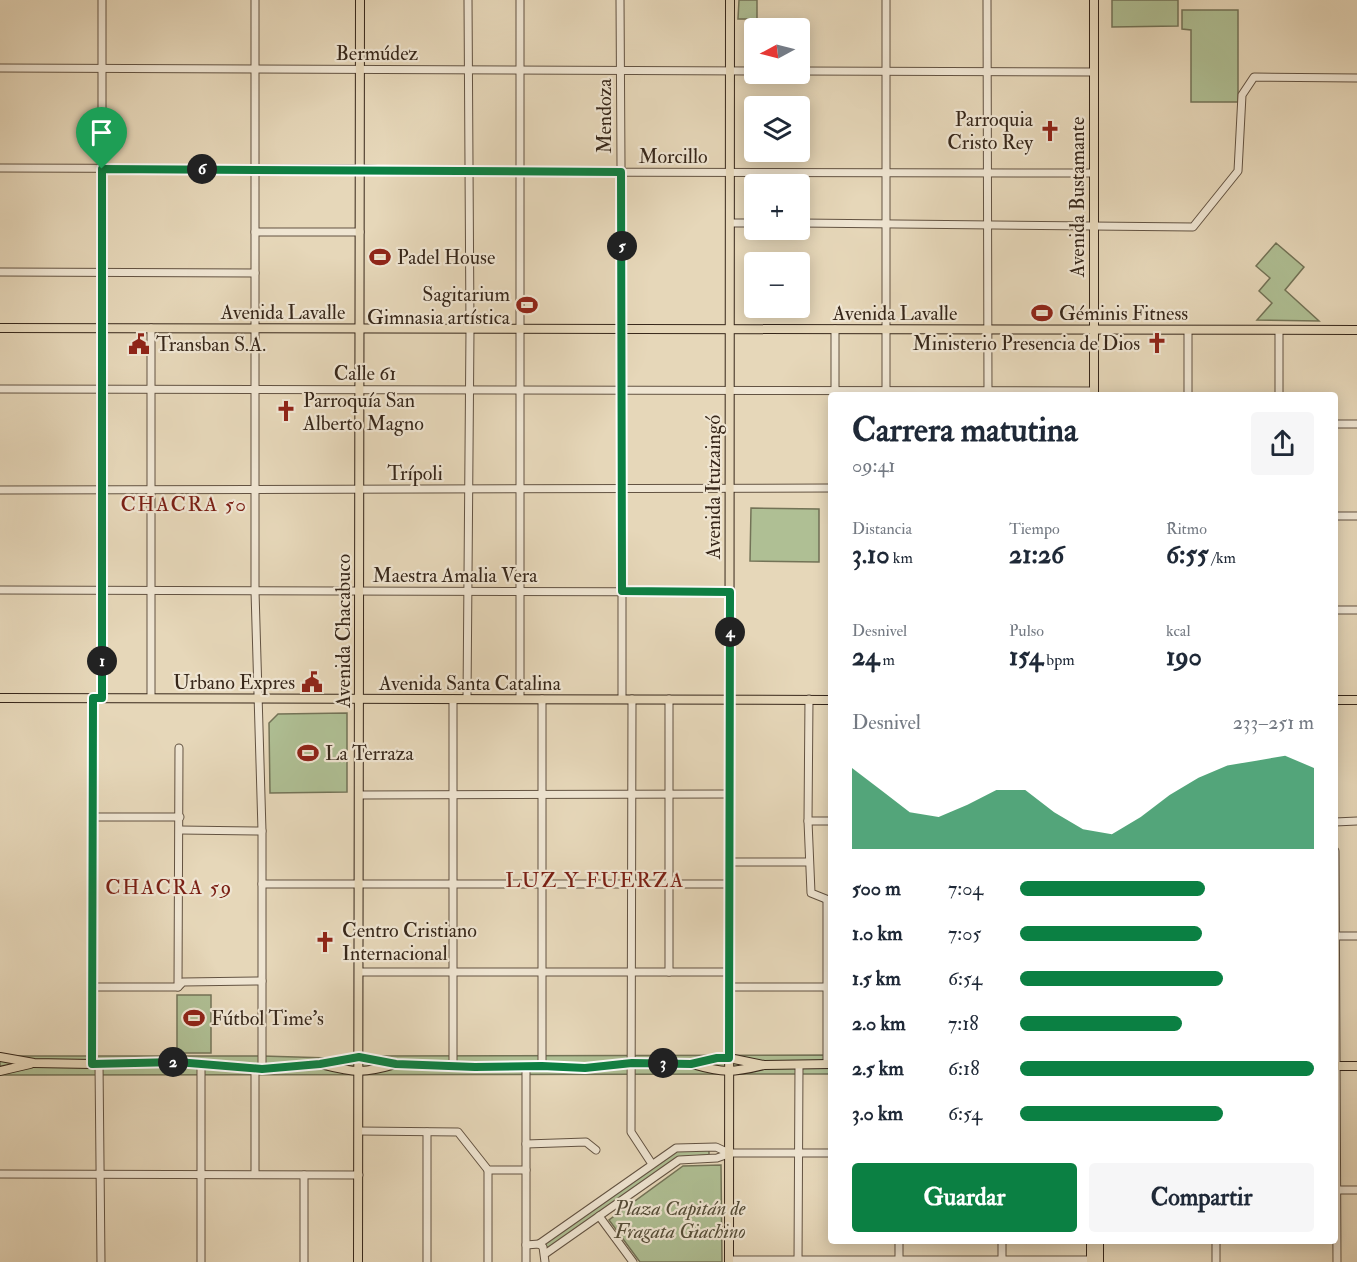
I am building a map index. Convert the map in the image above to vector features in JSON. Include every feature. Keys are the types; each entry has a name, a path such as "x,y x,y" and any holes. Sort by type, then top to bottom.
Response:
{"main road":[{"name":"Avenida Chacabuco","path":"358,1262 360,0"},
{"name":"Avenida Ituzaingó","path":"729,1261 730,0"},
{"name":"Avenida Bustamante","path":"1094,0 1094,392"},
{"name":"Avenida Lavalle","path":"0,328 1357,330"},
{"name":"Avenida Santa Catalina","path":"0,698 828,700"},
{"path":"1338,700 1357,700"},
{"path":"0,1057 34,1063 201,1063 259,1069 320,1064 359,1057 396,1064 585,1068 632,1063 691,1064 717,1058 764,1065 828,1064"},
{"path":"0,1071 34,1063"},
{"path":"320,1064 359,1072 396,1064"},
{"path":"691,1064 715,1071 729,1072 764,1065"},
{"path":"1338,1066 1355,1065"},
{"path":"1092,1244 1094,1261"},
{"path":"1094,1261 1098,1244"}],"street":[{"path":"101,1262 93,987 93,817 102,591 102,0"},
{"path":"255,0 255,591 260,698 262,831 262,981 255,1174"},
{"path":"467,699 470,329 468,0"},
{"path":"520,0 520,699"},
{"name":"Mendoza","path":"620,0 622,699"},
{"path":"886,0 886,392"},
{"path":"987,0 988,392"},
{"name":"Bermúdez","path":"0,69 744,71"},
{"path":"810,71 1094,72"},
{"path":"810,223 1194,227 1238,171 1242,95 1254,77 1357,78"},
{"name":"Morcillo","path":"0,168 360,169 469,172 1094,173"},
{"path":"730,223 744,223"},
{"path":"255,232 360,232"},
{"path":"0,272 255,273"},
{"path":"151,328 151,698"},
{"path":"835,329 835,392"},
{"path":"1188,330 1188,392"},
{"path":"1279,330 1279,392"},
{"name":"Calle 61","path":"0,389 730,390 828,393"},
{"path":"1338,424 1357,424"},
{"name":"Trípoli","path":"0,490 828,488"},
{"path":"1338,516 1357,516"},
{"name":"Maestra Amalia Vera","path":"0,590 730,592"},
{"path":"1338,610 1357,610"},
{"path":"453,699 453,1066"},
{"path":"542,1066 543,699"},
{"path":"632,699 631,1132 652,1164"},
{"path":"669,699 669,972"},
{"path":"809,699 808,821 811,893 828,901"},
{"path":"178,987 179,748"},
{"path":"359,795 730,794"},
{"path":"93,817 180,817"},
{"path":"808,821 828,821"},
{"path":"1338,822 1357,821"},
{"path":"180,830 262,831"},
{"path":"730,862 809,862"},
{"path":"262,884 730,884"},
{"path":"1338,936 1357,936"},
{"path":"359,972 729,972"},
{"path":"93,987 178,987 183,982 262,981"},
{"path":"730,987 828,987"},
{"path":"201,1063 201,1262"},
{"path":"798,1261 799,1065"},
{"path":"526,1066 526,1262"},
{"path":"359,1131 458,1132 488,1170 488,1262"},
{"path":"427,1132 427,1262"},
{"path":"526,1144 586,1142 596,1150"},
{"path":"543,1252 652,1164 676,1148 716,1147 729,1153"},
{"path":"543,1252 679,1160 717,1158 729,1153 828,1153"},
{"path":"488,1170 526,1170"},
{"path":"0,1174 359,1175"},
{"path":"304,1174 304,1262"},
{"path":"1338,1190 1357,1190"},
{"path":"599,1216 633,1262"},
{"path":"899,1244 899,1261"},
{"path":"1002,1244 1002,1261"},
{"path":"1216,1244 1216,1262"},
{"path":"1337,1244 1337,1262"},
{"path":"526,1245 543,1252"},
{"path":"729,1261 1094,1261"}],"green space":[{"path":"739,0 757,0 757,18 738,19"},
{"path":"1112,0 1178,0 1178,26 1112,27"},
{"path":"1182,10 1238,10 1238,102 1191,102 1191,30 1182,29"},
{"path":"1276,243 1304,267 1285,290 1319,321 1257,320 1272,303 1259,291 1270,278 1256,266"},
{"path":"751,508 819,509 819,562 750,561"},
{"name":"La Terraza","path":"347,713 347,792 270,793 269,723 278,714"},
{"name":"Fútbol Time's","path":"177,995 211,995 211,1053 177,1053"},
{"path":"828,1055 828,1074 0,1075 0,1056 330,1058 359,1056"},
{"path":"709,1149 709,1155 678,1157 548,1248 544,1244 675,1151"},
{"name":"Plaza Capitán de Fragata Giachino","path":"721,1165 722,1262 640,1262 609,1220 683,1166"}],"place":[{"name":"Parroquia Cristo Rey","path":"1050,131"},
{"name":"Padel House","path":"380,257"},
{"name":"Sagitarium Gimnasia artística","path":"527,305"},
{"name":"Géminis Fitness","path":"1042,313"},
{"name":"Ministerio Presencia de Dios","path":"1157,343"},
{"name":"Transban S.A.","path":"139,344"},
{"name":"Parroquía San Alberto Magno","path":"286,411"},
{"name":"Urbano Expres","path":"312,682"},
{"name":"La Terraza","path":"308,753"},
{"name":"Centro Cristiano Internacional","path":"325,942"},
{"name":"Fútbol Time's","path":"194,1018"}],"district":[{"name":"CHACRA 50","path":"184,504"},
{"name":"LUZ Y FUERZA","path":"595,880"},
{"name":"CHACRA 59","path":"169,887"}],"route":[{"path":"102,169 621,172 622,591 730,592 729,1058 717,1058 691,1064 632,1063 585,1068 396,1064 374,1058 359,1057 320,1064 262,1069 177,1062 92,1064 93,698 102,698 102,169"}]}
